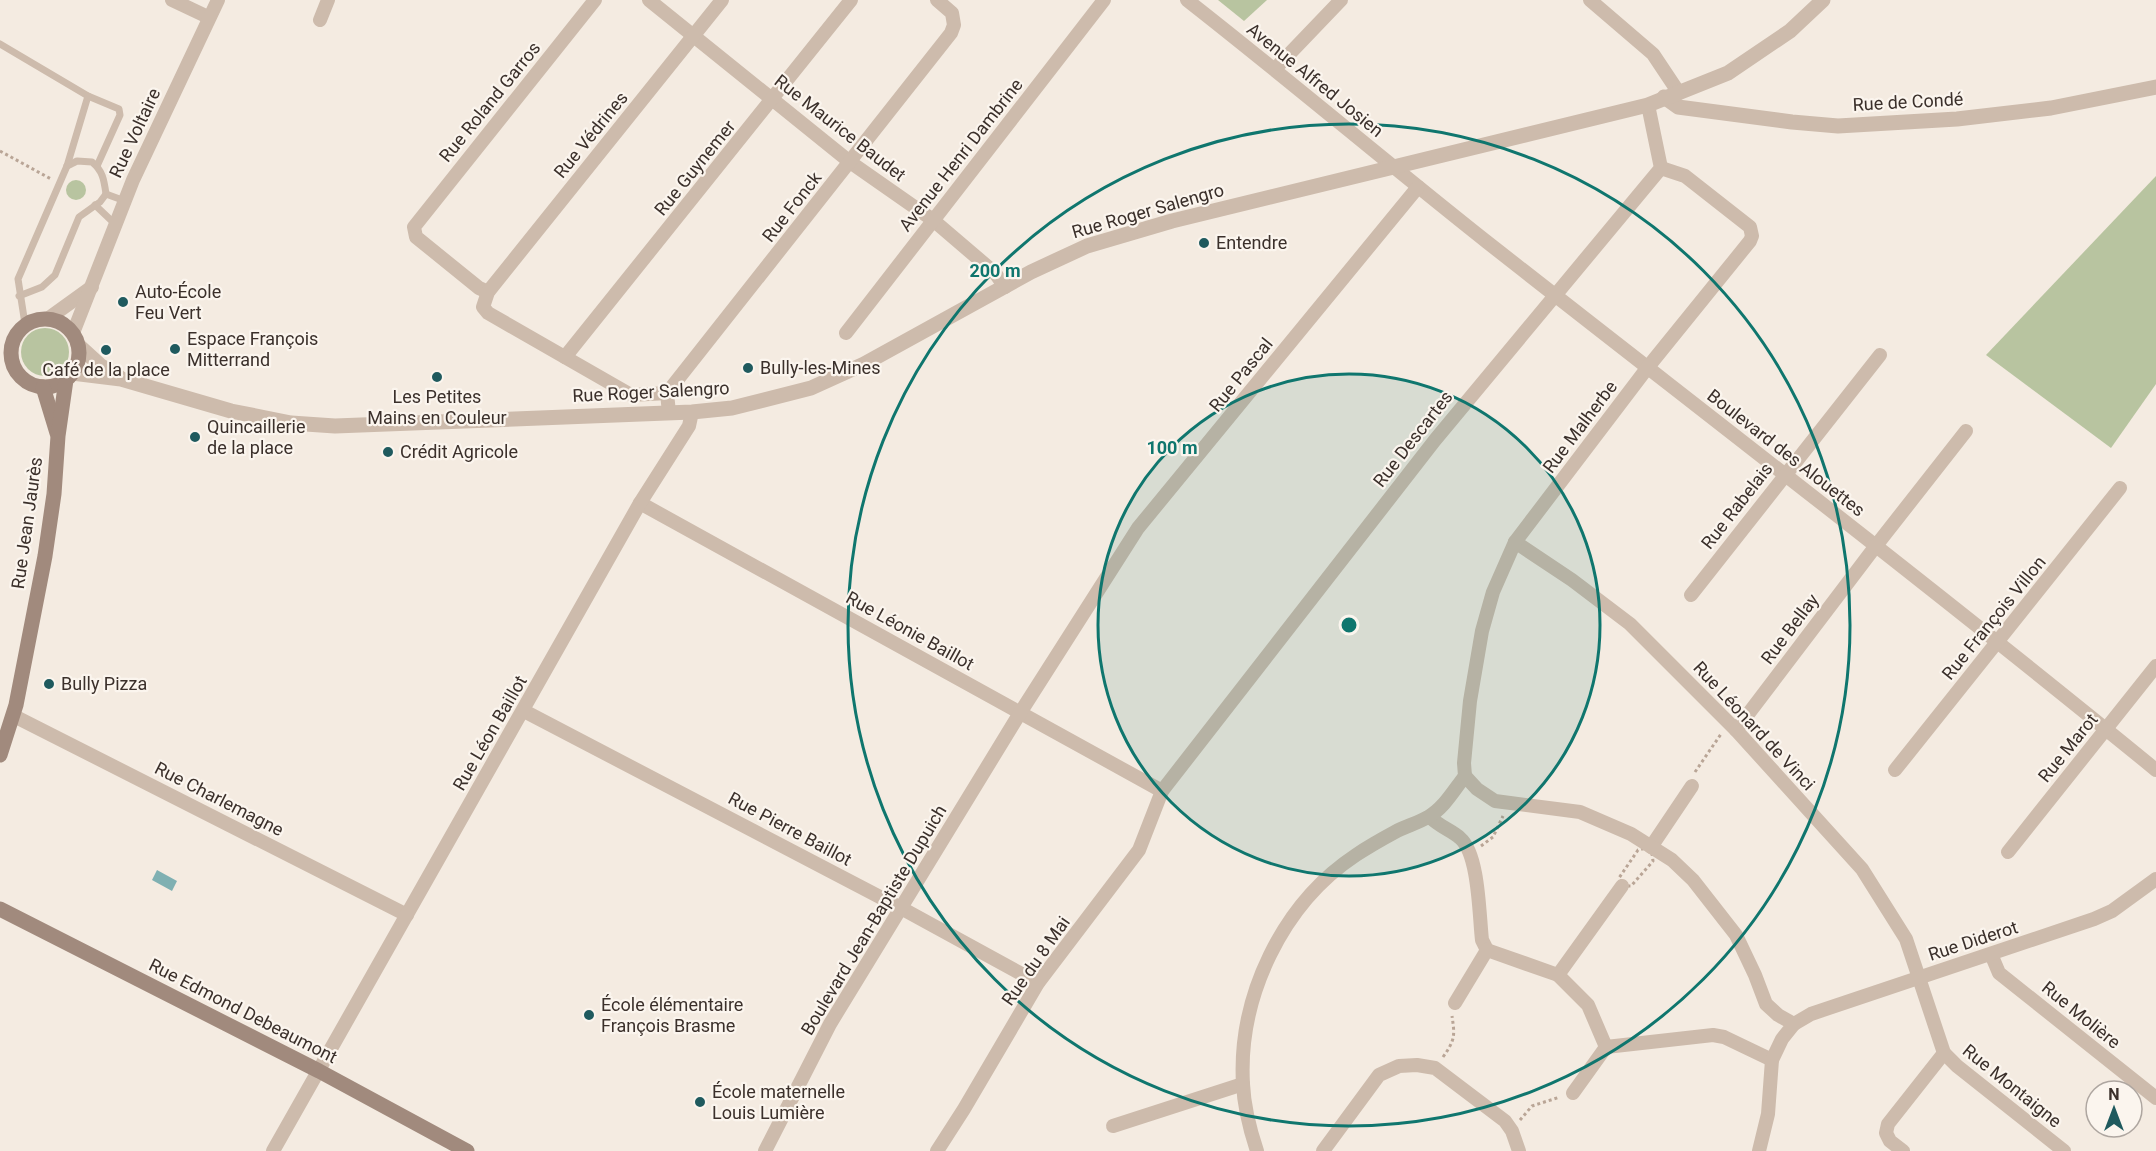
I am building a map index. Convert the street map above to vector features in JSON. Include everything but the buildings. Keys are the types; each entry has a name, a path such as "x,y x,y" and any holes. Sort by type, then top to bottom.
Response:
{"main road":[{"path":"0,366 16,372 31,384 43,387 58,384 69,376 77,364 76,339 64,324 49,318 33,320 25,324 6,344 16,372"},
{"name":"Rue Jean Jaurès","path":"1,748 14,716 45,556 54,494 58,436 69,376"},
{"name":"Rue Jean Jaurès","path":"43,387 58,436"},
{"name":"Rue Edmond Debeaumont","path":"0,909 319,1071 467,1151"}],"street":[{"path":"172,0 208,16"},
{"name":"Rue Voltaire","path":"76,339 93,285 125,201 208,16 218,0"},
{"path":"320,20 328,0"},
{"name":"Rue Roland Garros","path":"488,292 479,288 416,237 414,227 595,0"},
{"name":"Rue Maurice Baudet","path":"649,0 850,162 933,220 995,273 1005,287"},
{"name":"Rue Védrines","path":"488,292 722,0"},
{"name":"Rue Guynemer","path":"565,357 851,0"},
{"name":"Rue Fonck","path":"668,393 951,33 954,26 952,13 937,0"},
{"name":"Avenue Henri Dambrine","path":"846,333 1104,0"},
{"name":"Avenue Alfred Josien","path":"1187,0 1275,69 1392,167"},
{"path":"1275,69 1341,0"},
{"path":"1590,0 1653,54 1672,95"},
{"name":"Rue Roger Salengro","path":"69,376 122,379 231,411 291,423 335,426 692,412 732,408 811,387 864,364 1030,272 1087,246 1172,221 1648,105 1728,73 1790,31 1823,0"},
{"name":"Rue de Condé","path":"1672,95 1678,107 1838,126 1958,119 2051,108 2156,87"},
{"path":"1648,105 1661,168"},
{"name":"Boulevard des Alouettes","path":"1392,167 1784,474 2156,770"},
{"name":"Rue Descartes","path":"1162,790 1435,440 1661,168"},
{"name":"Rue Malherbe","path":"1465,776 1464,763 1470,701 1482,631 1493,591 1515,542 1648,367 1752,236 1750,227 1685,176 1661,168"},
{"name":"Rue Pascal","path":"1020,713 1138,528 1418,187"},
{"path":"49,318 93,285"},
{"path":"488,292 483,307 488,313 631,395 668,393 669,413"},
{"name":"Rue Roger Salengro","path":"76,339 101,366 122,379"},
{"name":"Rue Rabelais","path":"1691,595 1880,355"},
{"name":"Rue Léon Baillot","path":"273,1151 640,503 689,426 692,412"},
{"name":"Rue Bellay","path":"1736,730 1966,431"},
{"name":"Rue François Villon","path":"1895,770 2121,488"},
{"name":"Rue Léonie Baillot","path":"640,503 1162,790"},
{"name":"Rue Léonard de Vinci","path":"1515,542 1572,580 1630,624 1736,730 1862,869 1906,939 1920,977"},
{"name":"Rue Marot","path":"2008,852 2156,666"},
{"name":"Rue Pierre Baillot","path":"524,711 901,908 1038,983"},
{"name":"Boulevard Jean-Baptiste Dupuich","path":"765,1151 830,1024 1020,713"},
{"name":"Rue Charlemagne","path":"14,716 407,915"},
{"path":"1257,1151 1243,1084 1245,1040 1251,1005 1266,962 1297,911 1314,890 1355,856 1396,831 1430,817 1445,803 1465,776 1477,789 1495,801 1580,812 1631,834 1672,861 1713,903 1736,935 1766,1004 1778,1016 1794,1024 1782,1039 1772,1060 1768,1114 1759,1151"},
{"path":"1651,847 1692,786"},
{"name":"Rue du 8 Mai","path":"937,1151 1038,983 1139,850 1162,790"},
{"path":"1430,817 1440,826 1460,837 1471,853 1482,940 1487,950 1558,975 1588,1005 1606,1047"},
{"name":"Rue Diderot","path":"1794,1024 1811,1014 2112,911 2156,879"},
{"path":"1558,975 1622,886"},
{"path":"1455,1003 1487,950"},
{"name":"Rue Molière","path":"1991,954 1999,973 2156,1098"},
{"name":"Rue Montaigne","path":"1920,977 1944,1053 1957,1066 2064,1151"},
{"path":"1573,1093 1606,1047 1713,1035 1724,1037 1772,1060"},
{"path":"1903,1151 1890,1141 1886,1133 1888,1124 1944,1053"},
{"path":"1323,1151 1379,1075 1399,1066 1417,1065 1435,1068 1504,1121 1512,1131 1519,1151"},
{"path":"1113,1126 1243,1084"}],"lane":[{"path":"0,44 88,96 119,108 120,111 97,166"},
{"path":"25,324 19,276 67,166 88,96"},
{"path":"67,166 86,160 97,166 104,177 106,194"},
{"path":"106,194 125,201"},
{"path":"20,296 42,287 54,275 80,218 106,194"},
{"path":"95,205 115,225"}],"path":[{"path":"0,151 60,184"},
{"path":"1692,786 1695,769 1722,733 1736,730"},
{"path":"1471,853 1493,837 1508,803"},
{"path":"1651,847 1653,861 1631,886 1622,886 1619,878 1638,850 1651,847"},
{"path":"1435,1068 1453,1043 1455,1035 1452,1014 1455,1003"},
{"path":"1512,1131 1532,1106 1573,1093"}],"green space":[{"path":"1218,0 1267,0 1244,21"},
{"path":"2156,176 2156,384 2111,448 1986,355"},
{"path":"76,180 83,183 86,190 83,197 76,200 69,197 66,190 69,183"},
{"path":"45,328 62,335 69,352 62,369 45,376 28,369 21,352 28,335"}],"water":[{"path":"157,870 177,881 172,891 152,880"}],"place":[{"name":"Entendre","path":"1204,243"},
{"name":"Auto-École Feu Vert","path":"123,302"},
{"name":"Espace François Mitterrand","path":"175,349"},
{"name":"Café de la place","path":"106,350"},
{"name":"Bully-les-Mines","path":"748,368"},
{"name":"Les Petites Mains en Couleur","path":"437,377"},
{"name":"Quincaillerie de la place","path":"195,437"},
{"name":"Crédit Agricole","path":"388,452"},
{"name":"Bully Pizza","path":"49,684"},
{"name":"École élémentaire François Brasme","path":"589,1015"},
{"name":"École maternelle Louis Lumière","path":"700,1102"}]}
